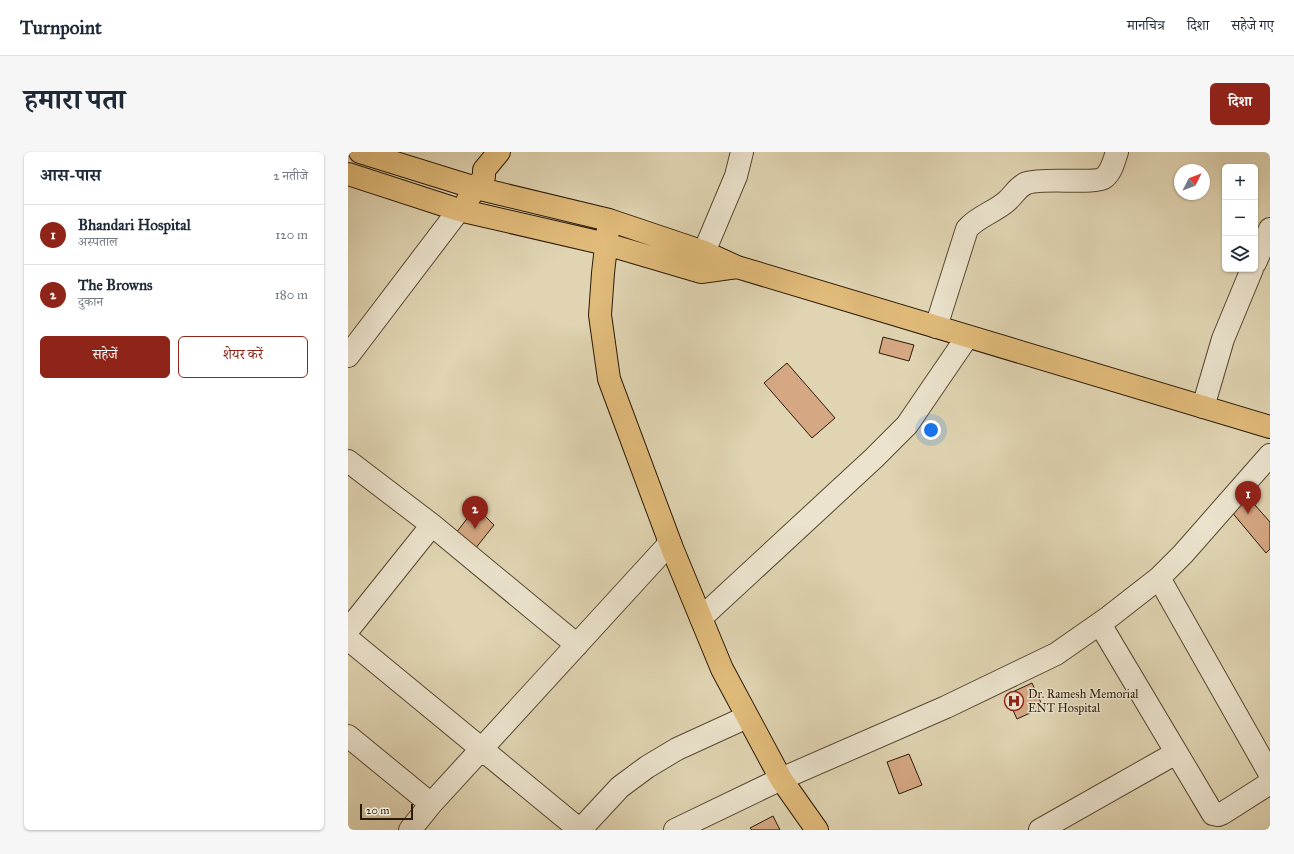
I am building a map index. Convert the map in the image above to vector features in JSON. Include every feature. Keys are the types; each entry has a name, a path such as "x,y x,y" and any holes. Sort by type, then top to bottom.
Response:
{"main road":[{"path":"360,152 475,181 609,220 704,252 737,267 1270,427"},
{"path":"453,208 499,152"},
{"path":"348,174 453,208 606,244 701,272 737,267"},
{"path":"609,220 600,315 609,380 670,543 722,669 781,778 816,830"}],"street":[{"path":"704,252 736,176 742,152"},
{"path":"936,327 967,229 973,222 1008,201 1017,190 1026,183 1051,180 1098,180 1105,177 1111,168 1117,152"},
{"path":"348,336 453,208"},
{"path":"348,356 453,208"},
{"path":"1258,255 1270,229"},
{"path":"1203,407 1223,339 1251,272"},
{"path":"701,618 874,458 907,425 963,343"},
{"path":"675,830 781,778 946,707 1056,654 1100,624 1159,578 1183,554 1270,455"},
{"path":"348,461 432,525 577,645"},
{"path":"348,630 432,525"},
{"path":"410,830 431,804 670,543"},
{"path":"1159,578 1270,774"},
{"path":"1100,624 1213,814 1218,815 1223,813 1270,783"},
{"path":"348,639 580,830 620,787 647,766 677,749 747,717"},
{"path":"348,736 431,804"},
{"path":"1040,830 1176,753"}],"building":[{"path":"883,337 914,345 909,361 879,353"},
{"path":"787,363 835,418 812,438 764,383"},
{"path":"1247,496 1270,522 1270,549 1266,553 1230,510"},
{"path":"476,507 494,525 475,549 456,533"},
{"path":"1032,683 1043,707 1017,719 1006,695"},
{"path":"909,754 922,785 899,794 887,762"},
{"path":"773,816 780,830 752,830 750,828"}],"place":[{"name":"Bhandari Hospital","path":"1248,514"},
{"name":"The Browns","path":"475,529"},
{"name":"Dr. Ramesh Memorial ENT Hospital","path":"1014,701"}]}
